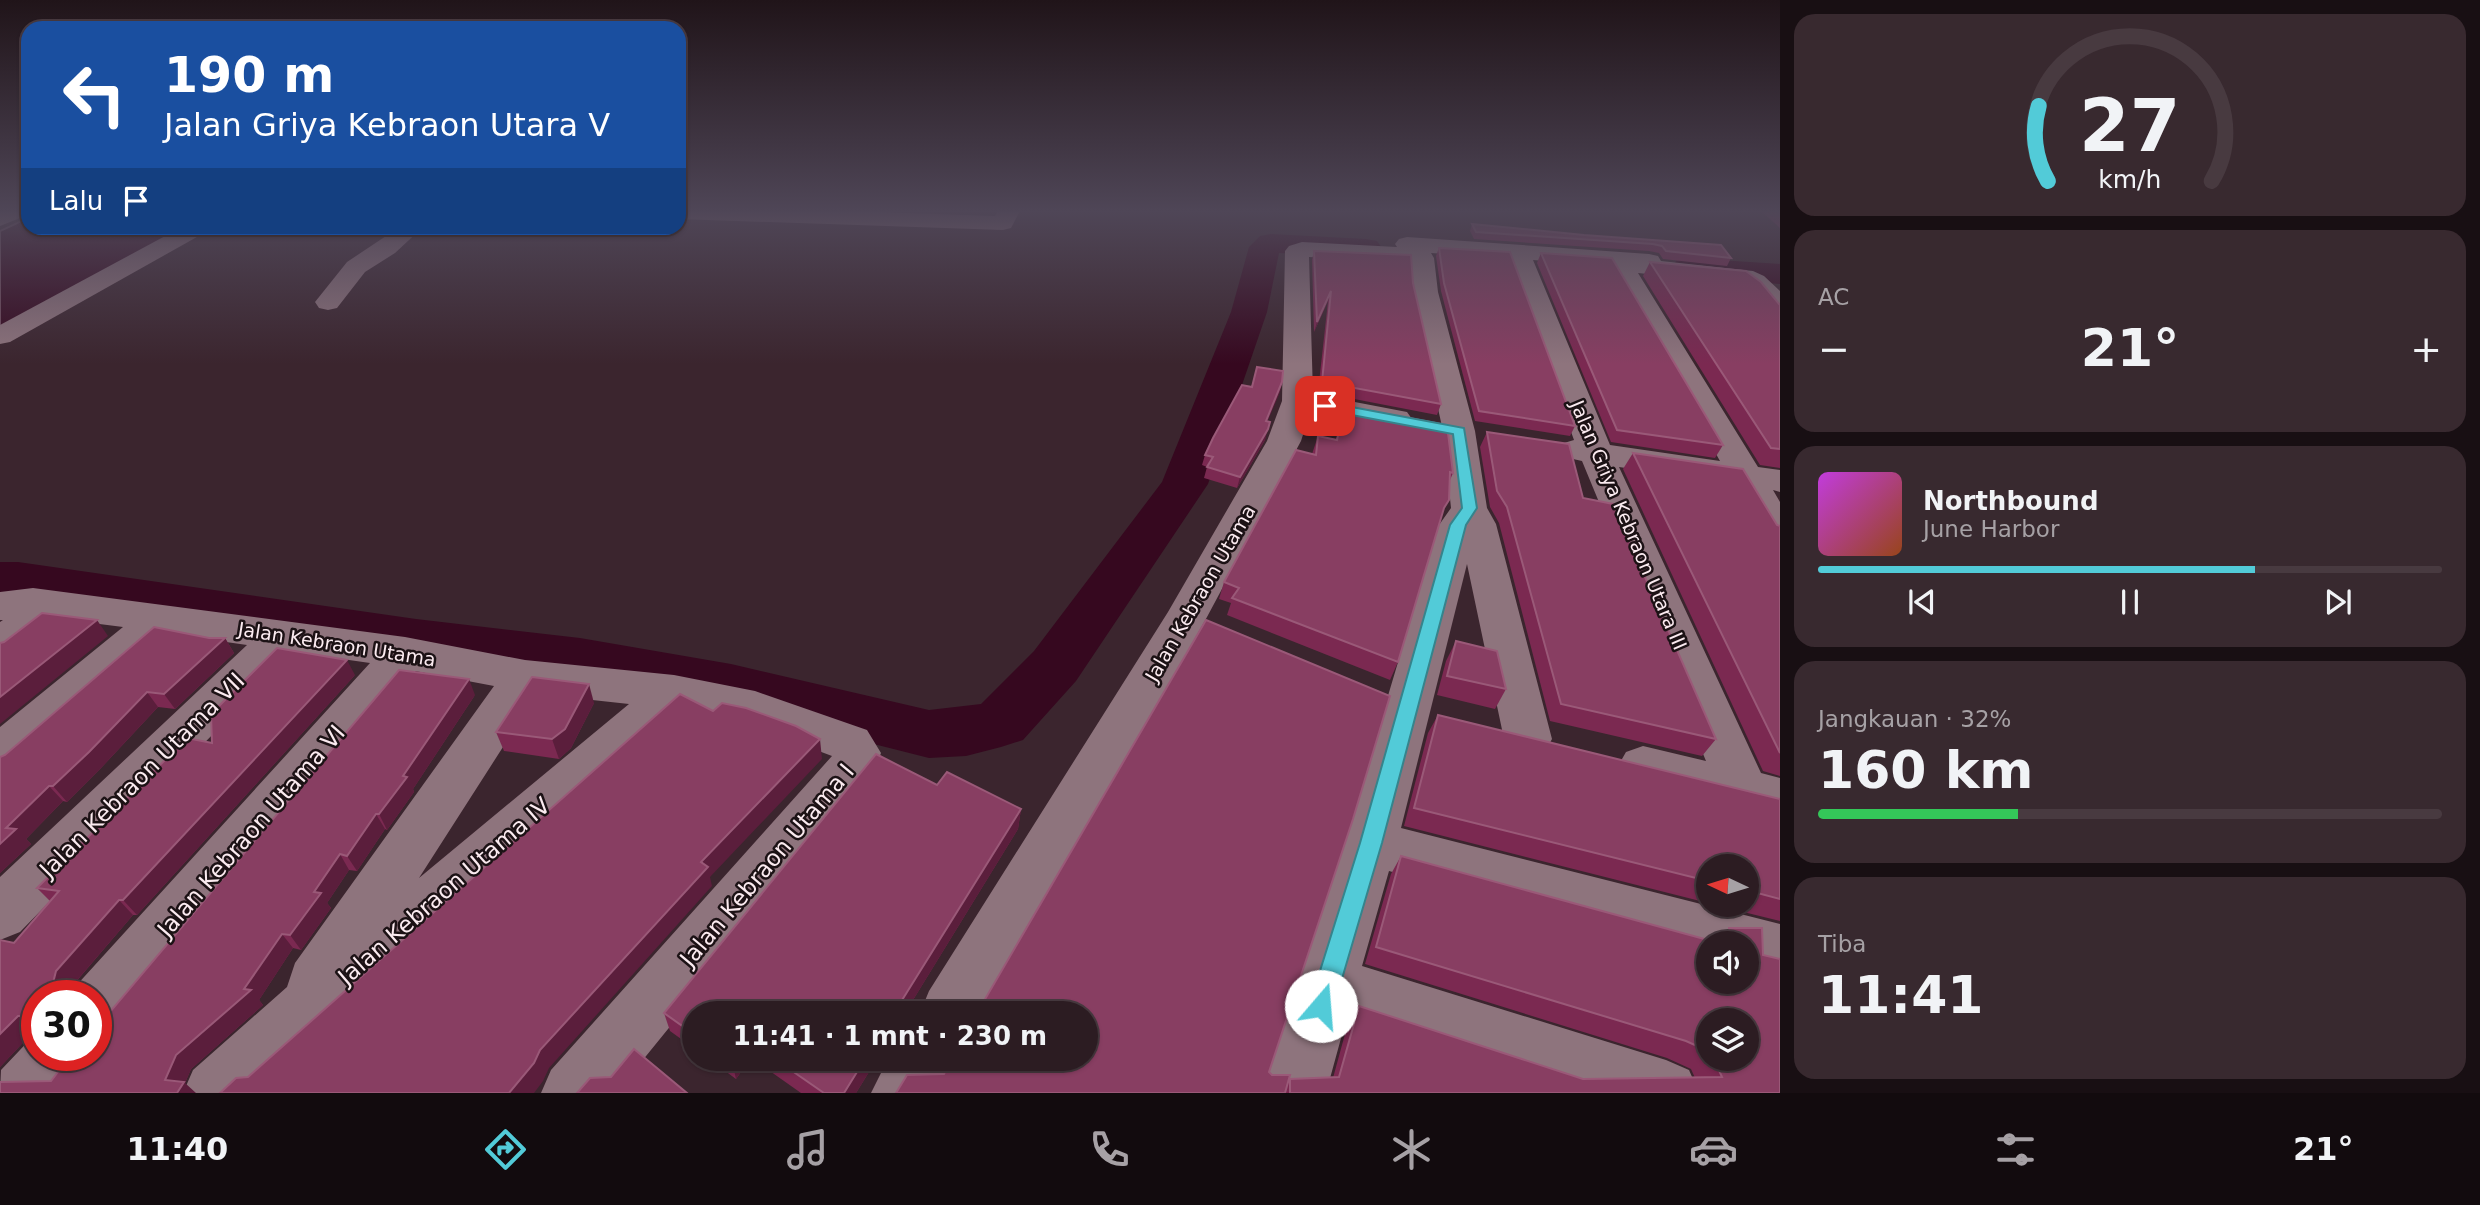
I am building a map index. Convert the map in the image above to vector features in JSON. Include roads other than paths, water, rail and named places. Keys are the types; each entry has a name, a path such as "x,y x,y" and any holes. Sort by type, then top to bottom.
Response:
{"street":[{"path":"0,336 134,262"},
{"path":"328,302 356,267 365,262"},
{"name":"Jalan Kebraon Utama","path":"959,1001 1205,625 1284,442 1298,401 1297,262"},
{"path":"1293,1093 1371,843 1489,728 1477,524 1469,508 1473,433 1425,292 1422,262"},
{"name":"Jalan Griya Kebraon Utara III","path":"1523,262 1596,453 1761,794"},
{"path":"1650,262 1780,269"},
{"path":"1780,305 1755,281 1744,276 1620,266 1780,533"},
{"path":"1298,401 1473,433"},
{"path":"1541,444 1780,481"},
{"path":"1469,508 1458,525 1489,728"},
{"name":"Jalan Kebraon Utama","path":"0,606 33,602 52,604 405,653 525,676 674,692"},
{"path":"0,644 52,604"},
{"path":"0,755 161,619"},
{"name":"Jalan Kebraon Utama VII","path":"0,914 284,635"},
{"name":"Jalan Kebraon Utama VI","path":"112,992 405,653"},
{"path":"287,1027 525,676"},
{"name":"Jalan Kebraon Utama IV","path":"216,1093 287,1027 674,692"},
{"name":"Jalan Kebraon Utama I","path":"574,1093 855,764 857,753 850,743 755,709 674,692"},
{"path":"1489,728 1761,794"},
{"path":"1371,843 1701,931"},
{"path":"1759,946 1780,952"},
{"path":"1328,985 1666,1093"},
{"path":"24,1093 43,1071"},
{"path":"904,1093 917,1071"}],"waterway":[{"path":"0,579 18,579 416,639 580,659 731,686 929,734 966,732 1001,723 1055,666 1185,484 1249,312 1261,262"},
{"path":"1688,268 1780,274"}]}
